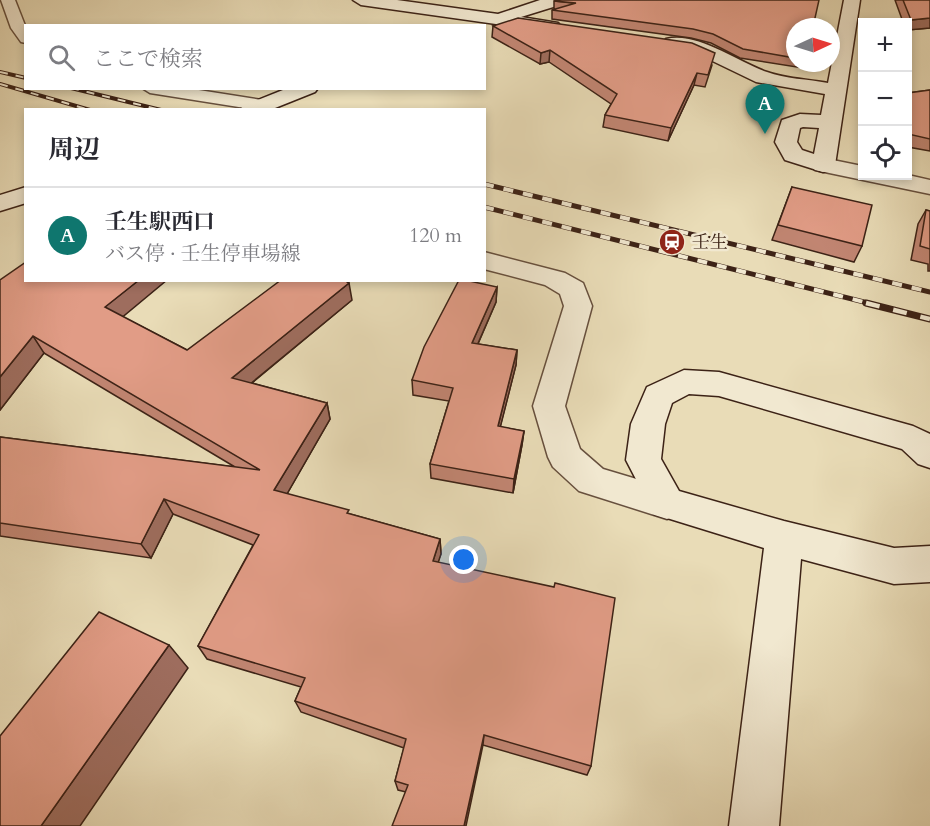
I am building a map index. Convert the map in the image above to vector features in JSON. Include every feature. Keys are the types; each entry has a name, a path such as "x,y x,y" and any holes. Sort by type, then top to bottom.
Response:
{"street":[{"path":"361,0 398,3 489,22 565,29"},
{"path":"489,22 557,0"},
{"path":"824,165 852,0"},
{"path":"656,41 703,49 745,72 763,78 836,90"},
{"path":"256,107 303,90"},
{"path":"830,123 809,120 790,125 786,142 793,155 799,159 858,172"},
{"path":"894,180 930,187"},
{"path":"0,204 24,195"},
{"path":"486,261 555,279 573,290 578,306 549,406 565,457 592,482 784,538 894,566 930,564"},
{"path":"667,502 643,460 644,451 648,424 658,396 684,382 719,384 913,439 930,454"},
{"path":"754,826 784,538"}],"lane":[{"path":"8,0 18,28 24,36"},
{"path":"161,90 256,107"}],"building":[{"path":"819,0 815,18 786,18 786,56 743,49 713,34 693,29 552,10 576,3 554,1"},
{"path":"903,0 930,0 930,18 912,20"},
{"path":"518,18 692,43 715,53 708,75 697,73 671,128 605,115 617,94 550,50 541,53 493,26"},
{"path":"930,90 930,139 912,135 912,92"},
{"path":"792,187 872,205 862,246 778,225"},
{"path":"926,210 930,211 930,249 920,246"},
{"path":"24,263 24,282 136,282 105,307 187,350 278,282 349,283 232,378 327,403 274,490 349,510 347,513 440,539 433,561 554,587 555,583 615,598 591,766 484,735 464,826 392,826 408,785 395,781 406,739 295,701 305,678 198,646 259,535 164,499 141,544 0,523 0,437 260,470 33,336 0,377 0,280"},
{"path":"458,282 474,282 497,287 472,343 517,350 498,426 524,431 514,479 430,464 453,388 412,380 424,347"},
{"path":"99,612 169,645 41,826 0,826 0,736"}],"railway":[{"path":"0,72 24,78"},
{"path":"0,84 83,108"},
{"path":"79,90 153,108"},
{"path":"486,184 930,292"},
{"path":"486,208 872,304"},
{"path":"866,303 930,319"}],"place":[{"name":"壬生駅西口","path":"765,134"},
{"name":"壬生","path":"672,242"}]}
